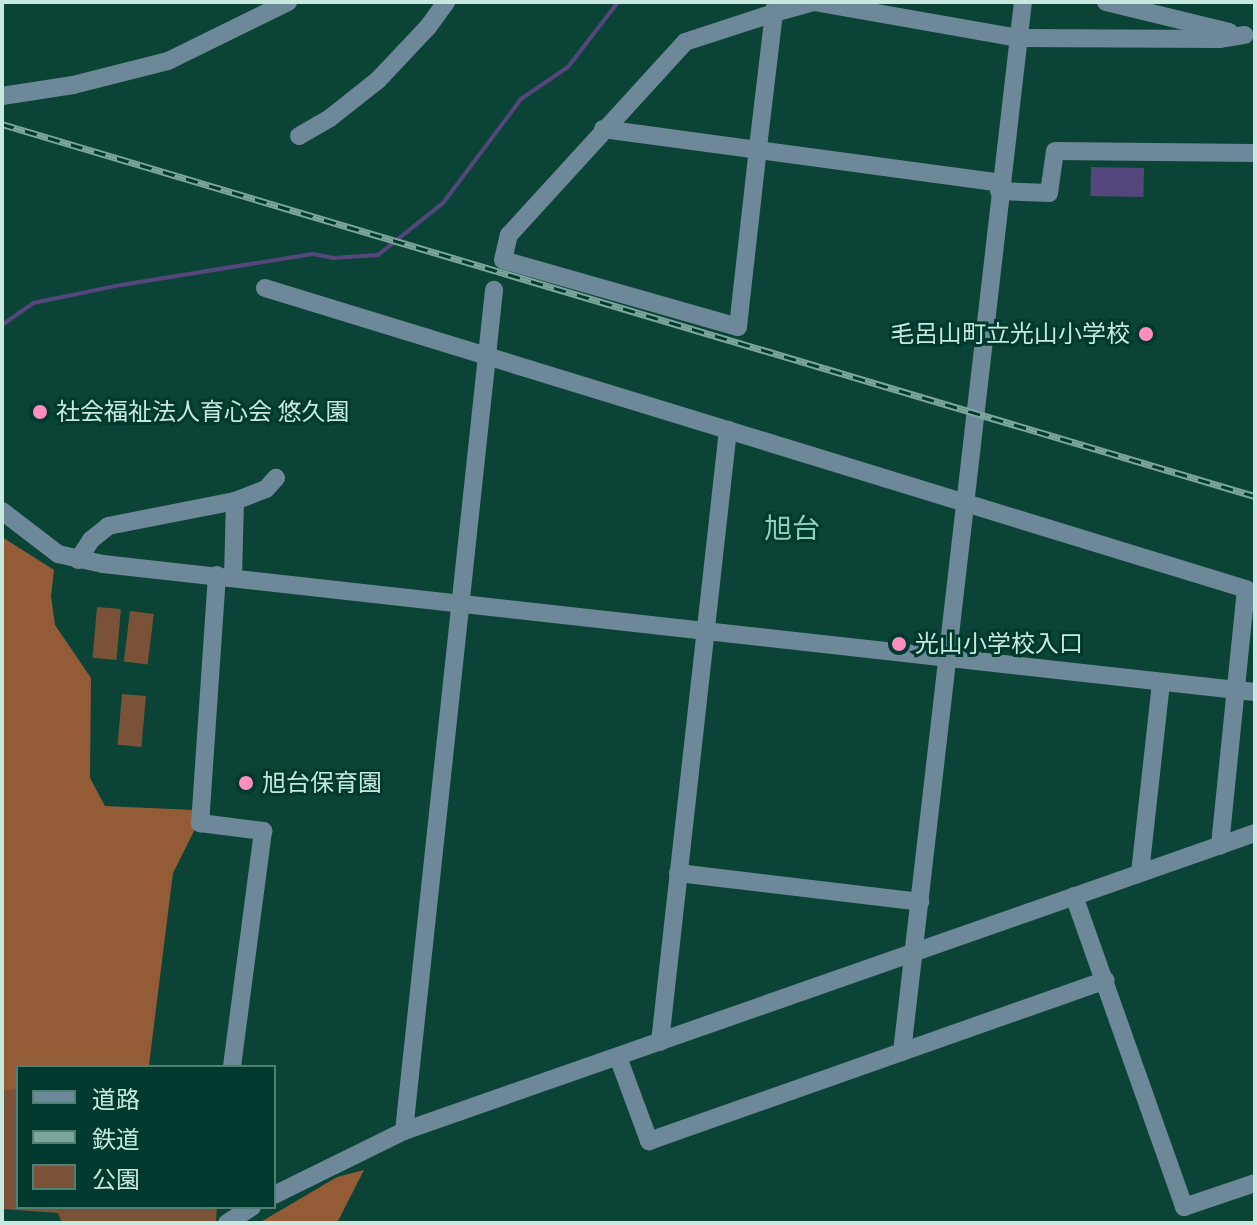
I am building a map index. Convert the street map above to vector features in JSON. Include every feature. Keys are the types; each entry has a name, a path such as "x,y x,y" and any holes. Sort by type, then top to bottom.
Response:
{"street":[{"path":"299,136 330,118 378,80 446,2"},
{"path":"775,7 738,327 503,260 509,235 685,42 775,7 814,2 1018,38 1219,39 1250,36"},
{"path":"902,1052 1023,2"},
{"path":"1106,2 1250,36"},
{"path":"2,96 73,85 168,61 284,3"},
{"path":"603,129 758,148 1049,193 1055,151 1255,153"},
{"path":"265,288 1246,589 1220,846"},
{"path":"404,1131 463,603 494,290"},
{"path":"660,1042 728,430"},
{"path":"78,560 91,540 108,526 235,501 266,489 276,478"},
{"path":"232,1065 263,831 200,823 235,501"},
{"path":"2,511 47,547 78,560 1255,692"},
{"path":"1140,873 1161,682"},
{"path":"276,1194 404,1131 1255,833"},
{"path":"678,873 920,902"},
{"path":"1074,896 1184,1207 1255,1183"},
{"path":"618,1057 649,1141 1105,980"},
{"path":"226,1223 249,1209"}],"green space":[{"path":"97,607 121,609 116,660 93,658"},
{"path":"130,611 154,614 148,665 124,662"},
{"path":"122,694 146,696 141,747 118,745"},
{"path":"2,1064 16,1067 16,1209 217,1209 216,1223 62,1223 58,1213 2,1209"}],"shaded area":[{"path":"1091,167 1144,168 1143,197 1090,196"},
{"path":"2,537 54,570 51,596 55,625 91,678 90,778 105,806 194,810 194,831 173,873 149,1065 16,1065 16,1088 2,1091"},
{"path":"364,1170 337,1223 259,1223 337,1177"}],"waterway":[{"path":"2,325 33,303 121,285 313,254 333,258 378,255 443,203 521,99 568,67 618,2"}],"railway":[{"path":"2,124 1255,496"}],"place":[{"name":"毛呂山町立光山小学校","path":"1146,334"},
{"name":"社会福祉法人育心会 悠久園","path":"40,412"},
{"name":"光山小学校入口","path":"899,644"},
{"name":"旭台保育園","path":"246,783"}],"district":[{"name":"旭台","path":"792,528"}]}
